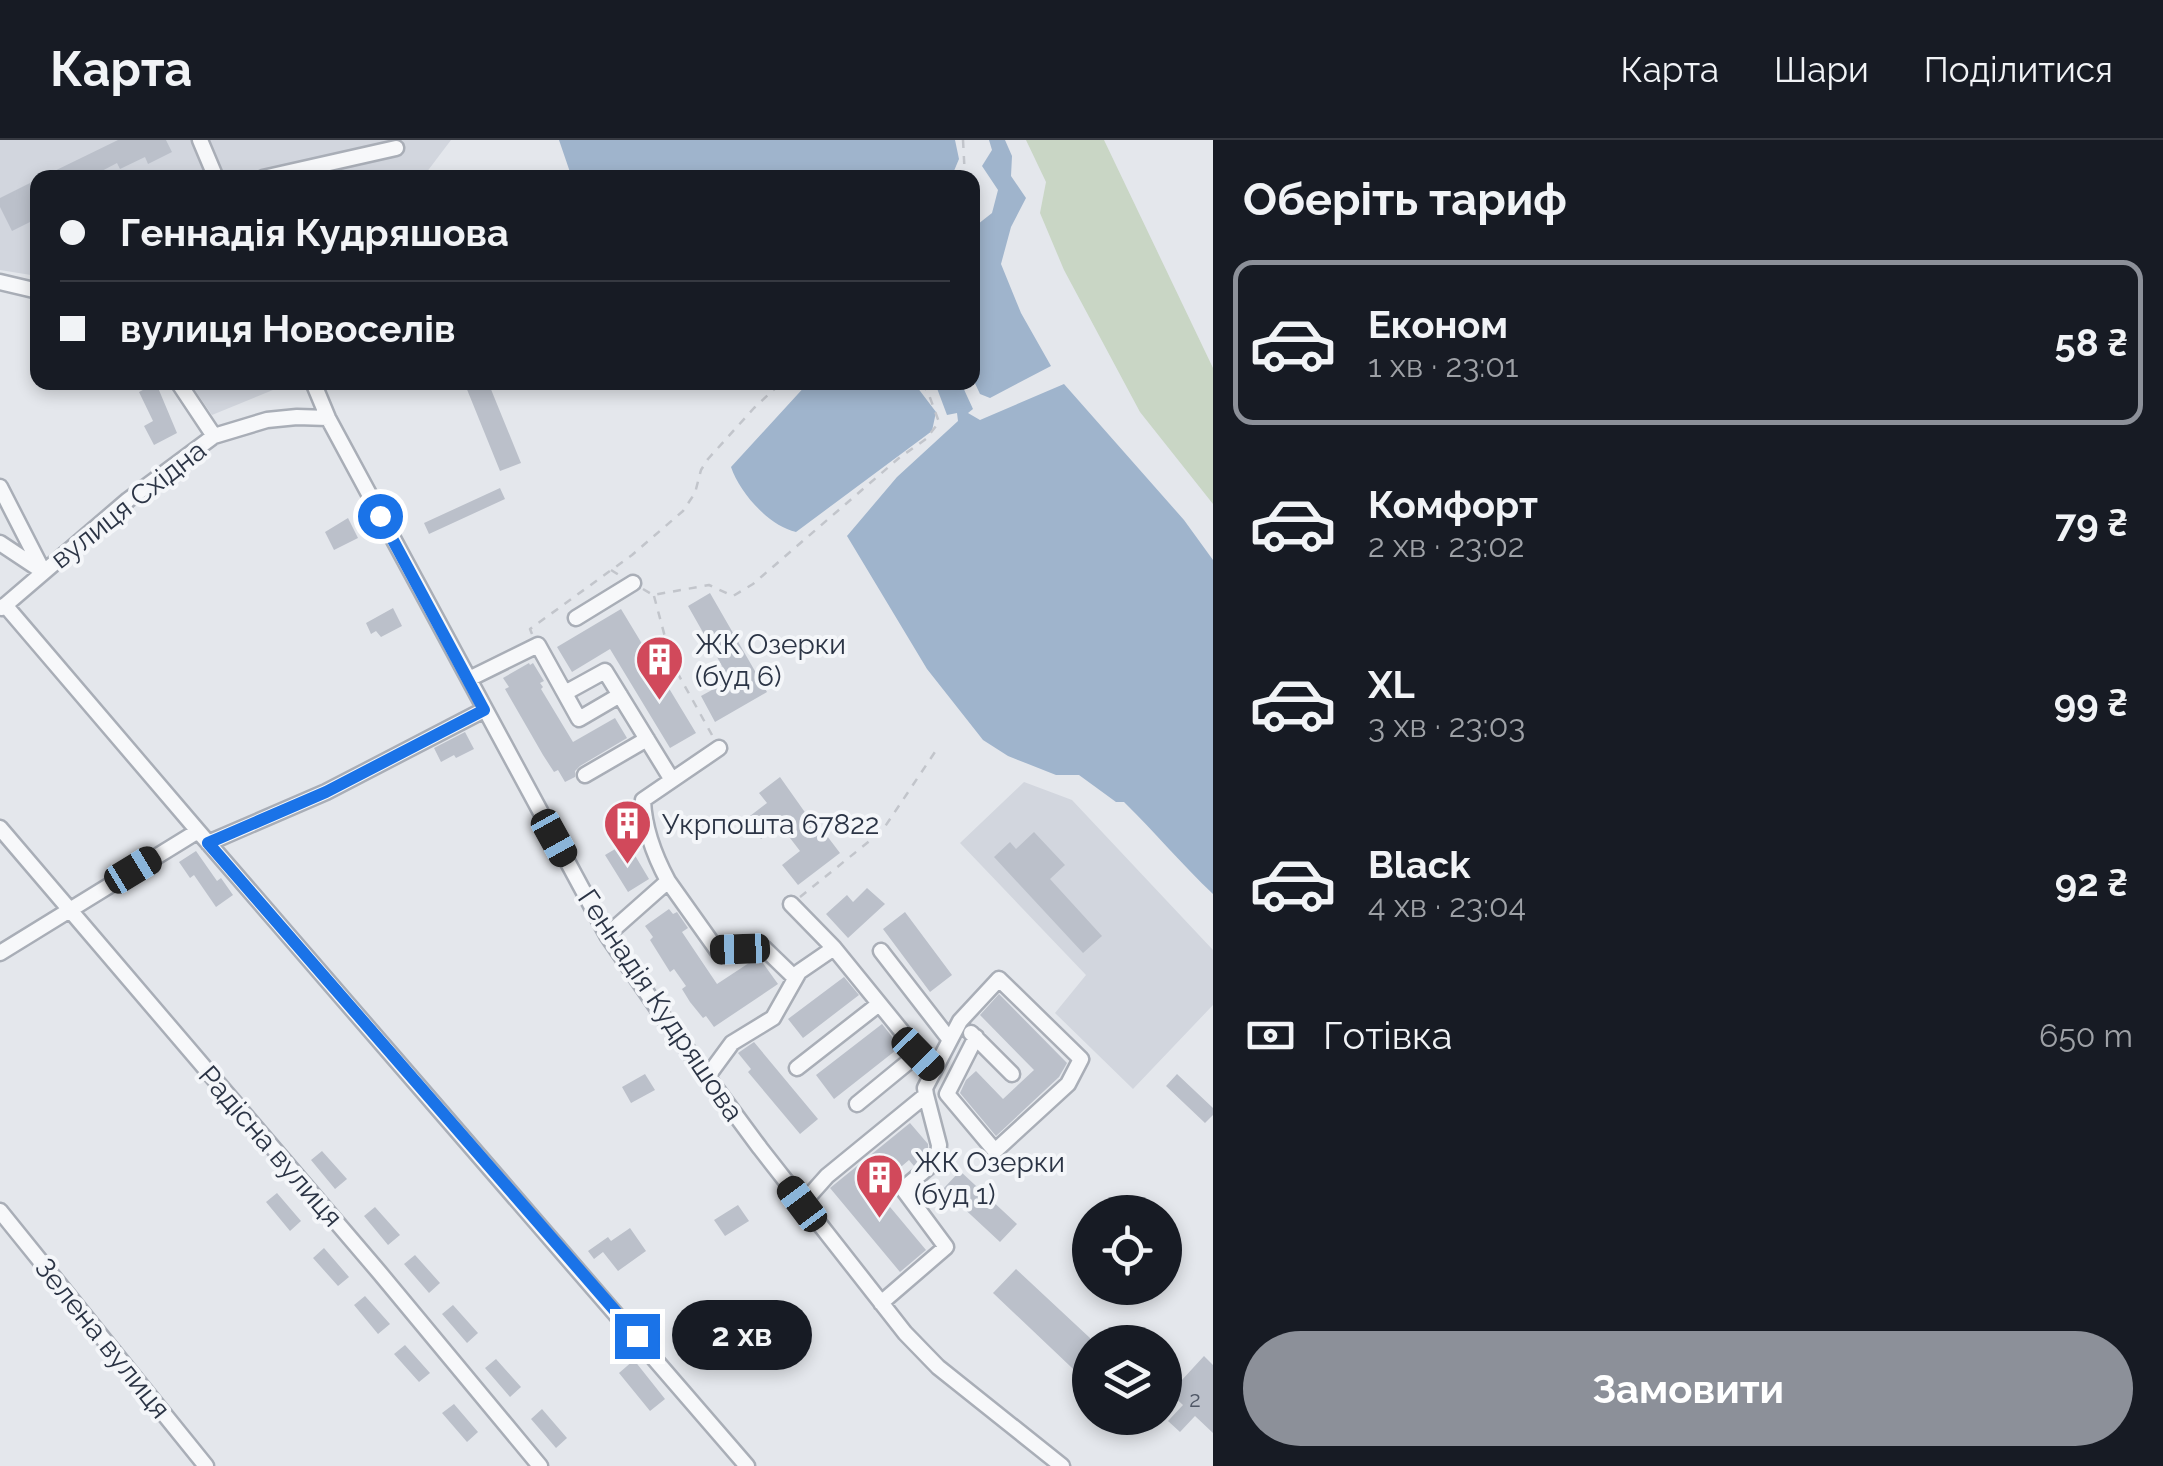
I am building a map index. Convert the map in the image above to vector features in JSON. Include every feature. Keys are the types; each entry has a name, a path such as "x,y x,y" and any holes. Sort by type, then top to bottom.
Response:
{"street":[{"path":"200,140 213,170"},
{"path":"298,170 396,148"},
{"path":"0,282 30,288"},
{"path":"183,390 214,436"},
{"name":"Геннадія Кудряшова","path":"316,390 607,935 706,1077 904,1333 938,1366 1062,1466"},
{"name":"вулиця Східна","path":"3,607 128,500 214,436 267,420 328,418"},
{"path":"0,488 43,571"},
{"path":"0,543 43,571"},
{"path":"576,618 634,583"},
{"path":"3,607 748,1466"},
{"path":"469,678 538,645 579,718 620,695"},
{"path":"565,694 605,671 672,780"},
{"path":"208,843 326,792 484,710"},
{"path":"584,775 647,739"},
{"path":"719,748 643,800 644,821 658,863 717,950 764,948 795,978"},
{"name":"Радісна вулиця","path":"0,828 540,1466"},
{"path":"0,953 198,831"},
{"path":"607,935 668,880"},
{"path":"791,904 834,948 934,1071"},
{"path":"706,1077 732,1044 774,1018 799,972 834,948"},
{"path":"881,951 950,1040"},
{"path":"881,1304 946,1247 903,1188 938,1159 939,1144 925,1088 960,1021 999,979 1081,1058 1068,1084 995,1151 947,1094 976,1037"},
{"path":"797,1068 879,1004"},
{"path":"960,1021 1012,1074"},
{"path":"857,1104 918,1054"},
{"path":"802,1204 827,1176 926,1095"},
{"name":"Зелена вулиця","path":"0,1211 206,1466"}],"path":[{"path":"963,140 964,170"},
{"path":"538,645 530,629 683,511 695,493 708,459 773,390"},
{"path":"611,570 654,594 709,585 733,596 753,584 926,439 939,422 926,390"},
{"path":"654,594 672,663 719,748"},
{"path":"791,904 882,831 937,749"}],"shaded area":[{"path":"0,140 451,140 428,170 30,170 30,275 0,270"},
{"path":"195,390 273,390 212,415"},
{"path":"1024,782 1072,800 1213,950 1213,1005 1133,1089 1055,1013 1086,975 960,843"}],"green space":[{"path":"1026,140 1104,140 1213,368 1213,504 1140,412 1064,270 1040,213 1046,182"}],"water":[{"path":"559,140 955,140 959,159 954,170 569,170"},
{"path":"989,140 1005,140 1012,156 1011,176 1026,198 1011,227 1001,264 1021,313 1051,366 990,398 978,390 980,222 992,213 998,190 982,166 992,150"},
{"path":"1064,384 1184,520 1213,560 1213,894 1124,802 1116,802 1079,775 1056,775 1008,756 983,740 927,669 847,536 897,477 958,421 957,413 947,415 938,390 964,390 973,409 968,413 980,420"},
{"path":"802,390 919,390 936,412 932,431 796,532 775,523 756,507 731,467"}],"building":[{"path":"118,140 166,140 172,152 148,164 145,157 120,169 117,163 104,170 56,170"},
{"path":"30,183 30,222 12,231 0,207 0,198"},
{"path":"159,390 177,433 154,445 144,426 153,421 139,392"},
{"path":"467,390 491,390 521,463 500,471"},
{"path":"500,488 505,499 429,534 424,523"},
{"path":"348,518 358,538 334,550 325,532"},
{"path":"710,593 767,692 715,722 701,696 730,680 688,606"},
{"path":"393,608 402,626 381,637 376,631 371,634 366,623"},
{"name":"ЖК Озерки (буд 6)","path":"621,609 696,733 670,748 610,649 572,672 557,647"},
{"path":"533,663 544,681 540,683 541,689 573,742 615,718 627,738 580,766 575,777 565,782 543,755 505,689 509,687 503,678"},
{"path":"465,732 474,749 441,762 434,748"},
{"path":"780,777 821,835 824,832 840,853 798,885 782,865 800,851 780,825 761,839 746,819 767,803 759,793"},
{"path":"1034,832 1065,865 1050,879 1102,936 1083,953 994,857 1010,842 1016,849"},
{"name":"Укрпошта 67822","path":"627,842 649,879 628,892 605,855"},
{"path":"196,851 217,881 221,878 233,895 216,907 194,875 190,878 179,862"},
{"path":"867,888 885,904 848,938 826,914 847,895 853,902"},
{"path":"669,909 673,914 677,912 688,928 682,932 717,984 760,959 778,984 714,1027 690,1002 682,989 686,986 674,969 670,972 650,940 653,937 645,926"},
{"path":"905,912 952,975 930,992 883,929"},
{"path":"844,977 859,995 803,1038 788,1019"},
{"path":"999,994 1067,1063 1059,1077 996,1136 960,1093 976,1071 1003,1099 1034,1070 980,1015"},
{"path":"882,1024 900,1047 834,1099 816,1075"},
{"path":"754,1042 818,1119 800,1134 748,1072 751,1069 738,1053"},
{"path":"645,1074 655,1090 631,1103 622,1087"},
{"path":"1177,1074 1213,1108 1213,1115 1205,1123 1166,1086"},
{"name":"ЖК Озерки (буд 1)","path":"910,1123 928,1144 928,1154 914,1166 909,1160 875,1189 926,1250 900,1272 830,1188"},
{"path":"322,1151 347,1179 335,1189 311,1160"},
{"path":"960,1171 1017,1224 1000,1242 943,1189"},
{"path":"277,1193 301,1221 290,1231 266,1202"},
{"path":"738,1205 749,1221 725,1236 714,1220"},
{"path":"375,1207 400,1235 388,1245 364,1216"},
{"path":"630,1228 646,1251 618,1271 603,1252 594,1259 588,1251 608,1237 611,1241"},
{"path":"324,1248 349,1277 338,1286 313,1258"},
{"path":"415,1255 440,1283 429,1293 404,1264"},
{"path":"1016,1269 1076,1325 1072,1325 1072,1368 993,1293"},
{"path":"365,1296 390,1324 378,1334 354,1305"},
{"path":"453,1305 478,1333 467,1343 442,1314"},
{"path":"405,1345 430,1373 419,1382 394,1354"},
{"path":"1204,1356 1213,1365 1213,1433 1195,1416 1182,1430 1182,1380"},
{"path":"496,1359 521,1387 510,1397 485,1368"},
{"path":"634,1360 665,1399 650,1411 619,1373"},
{"path":"454,1404 478,1432 467,1442 442,1413"},
{"path":"542,1409 567,1438 556,1448 531,1419"}],"place":[{"name":"ЖК Озерки (буд 6)","path":"660,702"},
{"name":"Укрпошта 67822","path":"627,866"},
{"name":"ЖК Озерки (буд 1)","path":"879,1220"}],"route":[{"path":"380,516 484,710 326,792 208,843 637,1336"}]}
